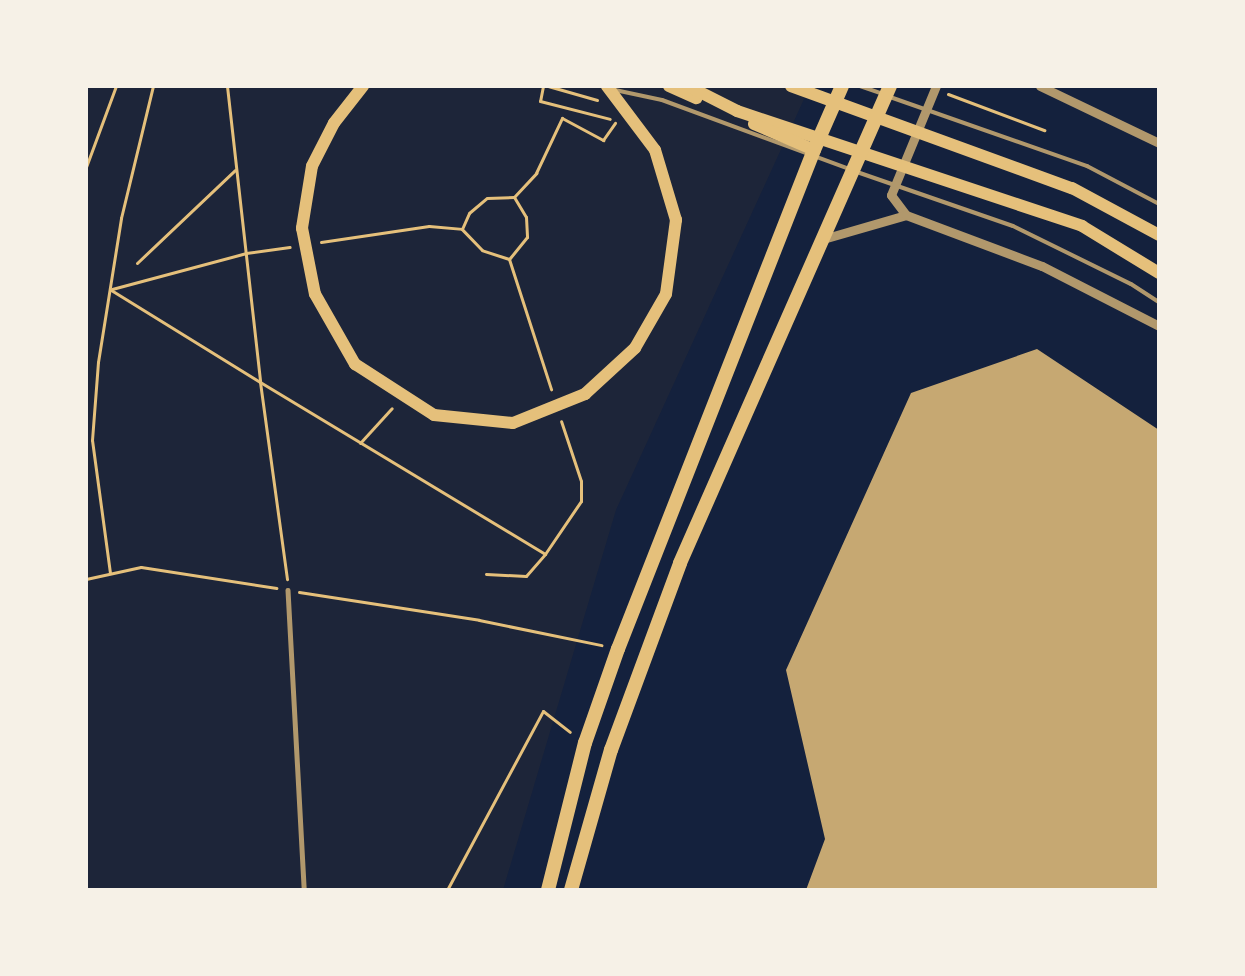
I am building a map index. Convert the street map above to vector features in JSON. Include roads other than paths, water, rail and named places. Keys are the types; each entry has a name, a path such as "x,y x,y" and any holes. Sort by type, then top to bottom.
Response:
{"highway":[{"path":"548,890 585,743 618,649 814,150 842,86"},
{"path":"571,890 611,750 680,564 890,86"}],"main road":[{"path":"363,86 334,123 312,166 302,228 315,294 355,364 434,415 513,423 585,394 635,348 666,294 676,220 674,212 656,150 606,87"},
{"path":"669,86 814,150"},
{"path":"688,86 737,110 1082,226 1159,273"},
{"path":"791,86 1072,188 1159,234"}],"street":[{"path":"936,86 891,195 906,215 1042,266 1159,326"},
{"path":"1040,86 1159,143"},
{"path":"823,239 906,215"},
{"path":"288,590 304,890"}],"lane":[{"path":"860,86 1087,166 1159,204"},
{"path":"606,87 662,100 841,166 1013,226 1131,284 1159,302"}]}
